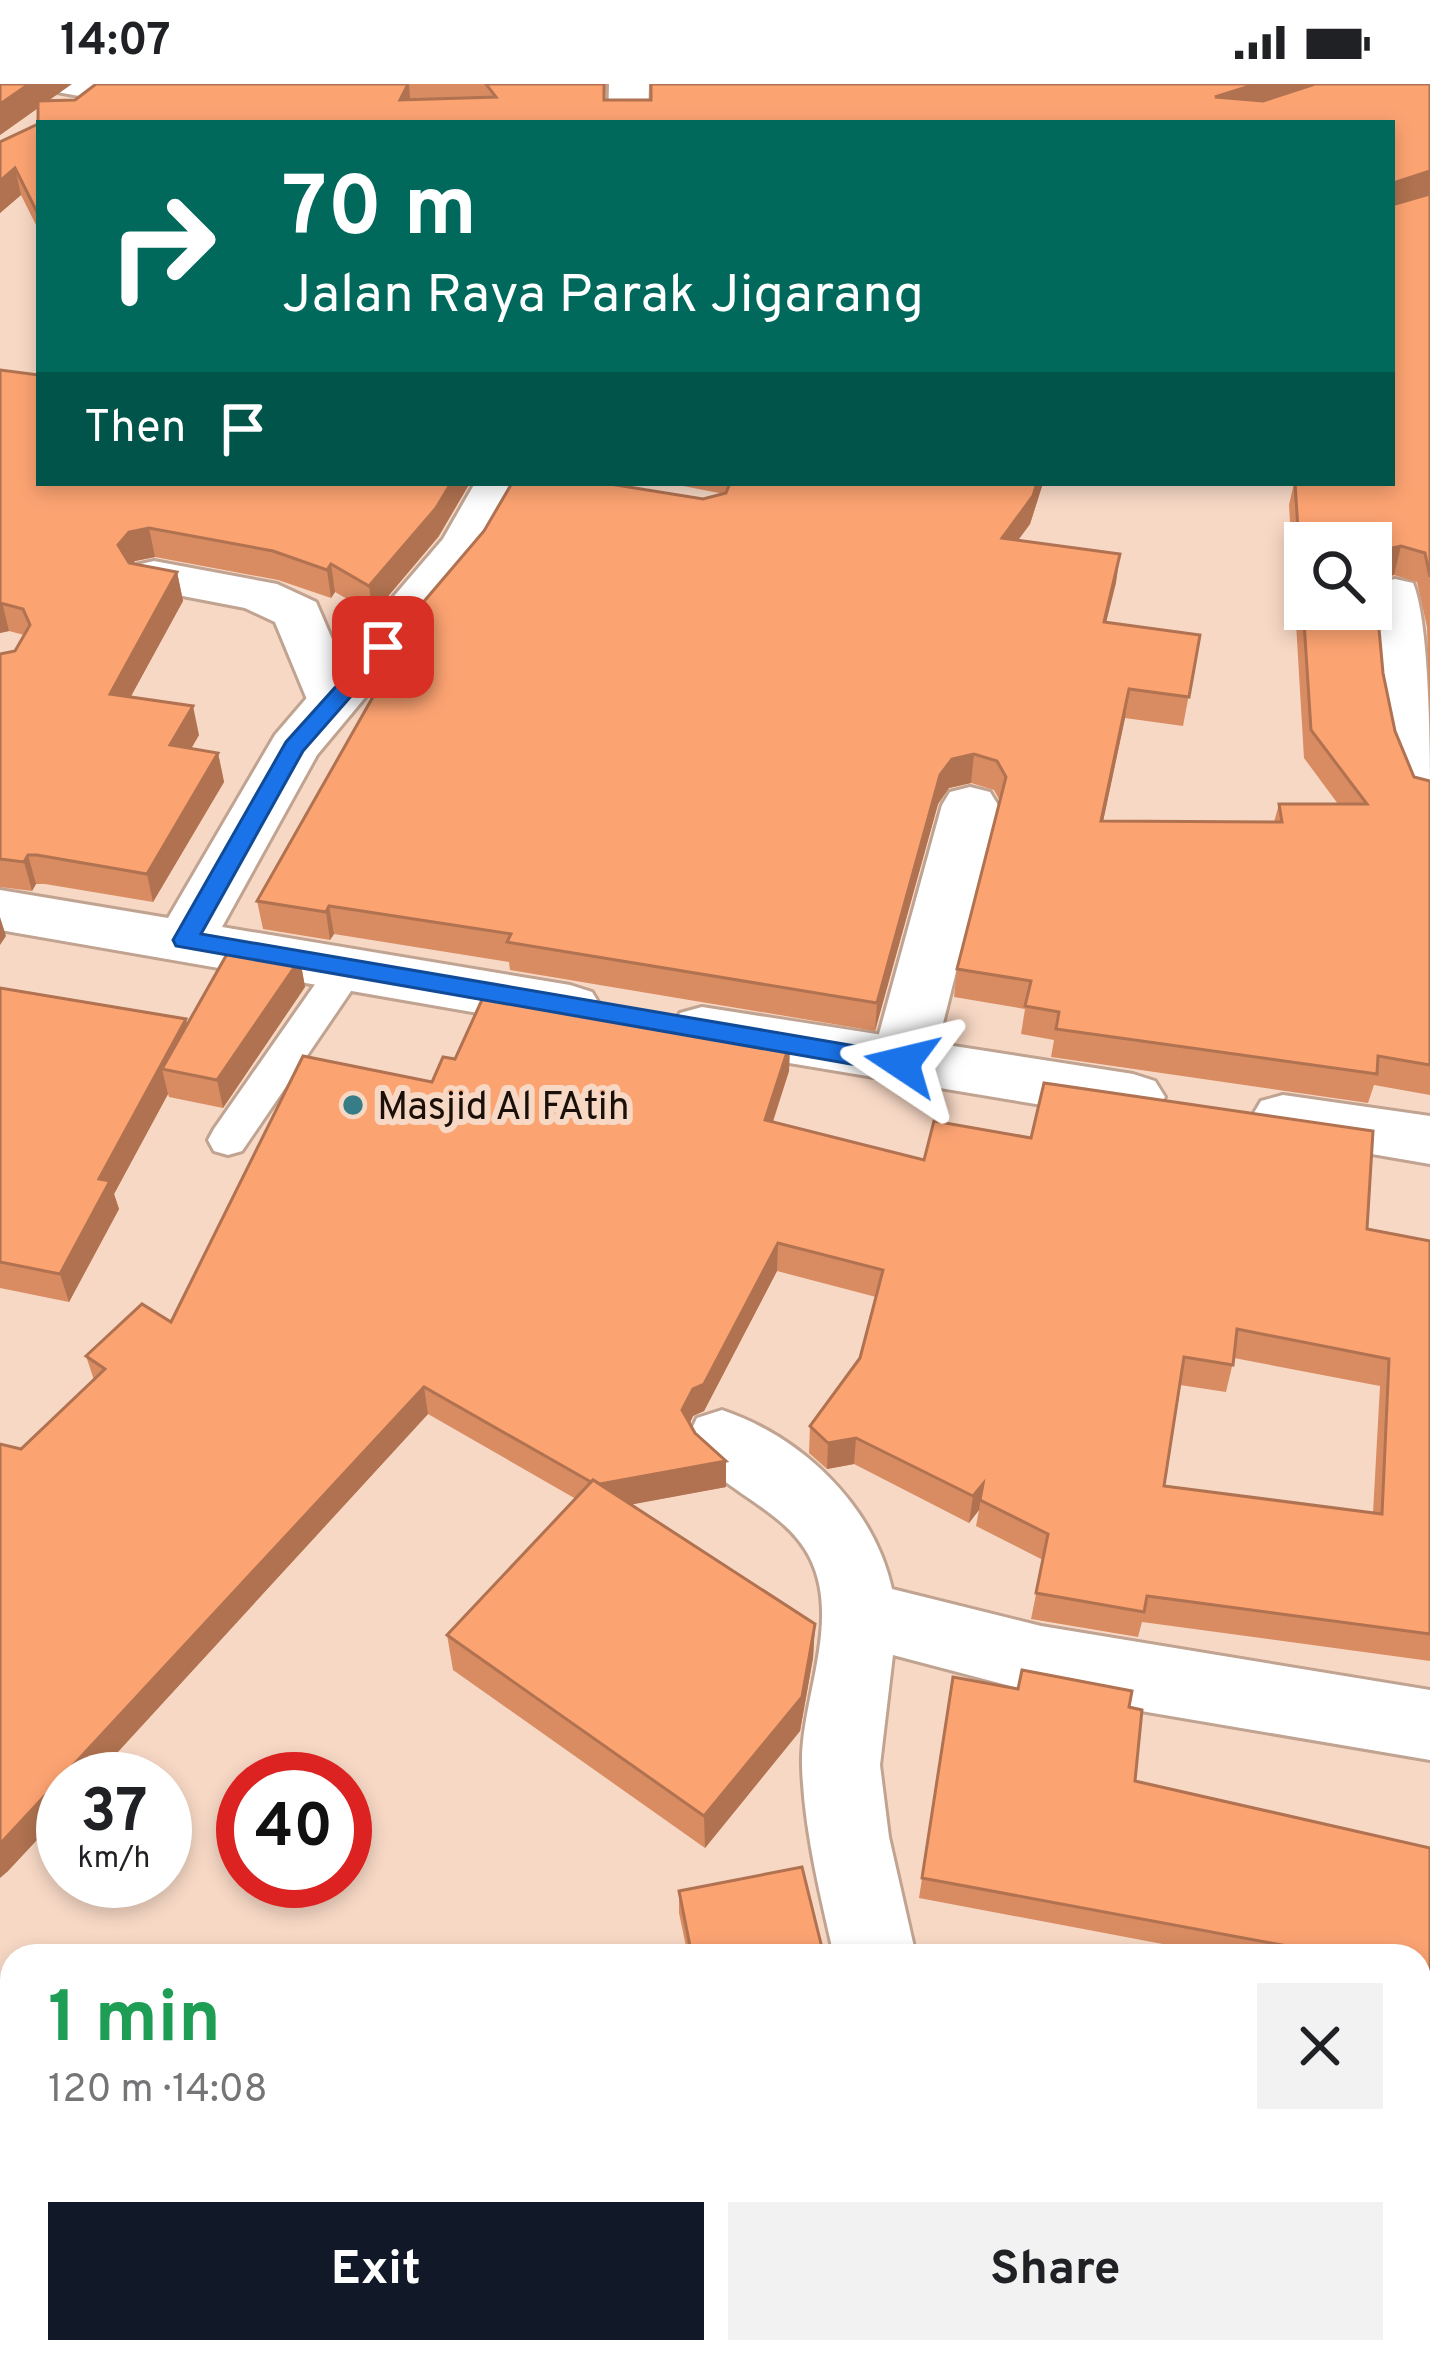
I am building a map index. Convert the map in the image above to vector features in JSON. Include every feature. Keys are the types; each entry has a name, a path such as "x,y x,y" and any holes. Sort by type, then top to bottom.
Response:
{"street":[{"path":"628,120 629,84"},
{"path":"55,120 93,86"},
{"path":"185,940 283,764 464,545 498,486"},
{"path":"154,576 280,600 298,613 332,701"},
{"path":"1395,594 1419,759 1430,791"},
{"path":"902,1063 970,805"},
{"path":"0,910 902,1063 1430,1140"},
{"path":"722,1439 813,1504 850,1554 860,1614 841,1761 849,1838 871,1944"},
{"path":"860,1614 1041,1660 1430,1725"}],"lane":[{"path":"228,1140 346,969"}],"building":[{"path":"0,84 29,84 0,104"},
{"path":"96,84 408,84 400,100 496,97 486,84 604,84 604,100 651,100 651,84 1256,84 1215,97 1263,101 1315,84 1430,84 1430,171 1395,182 1395,120 38,120 38,101 75,100"},
{"path":"36,125 36,210 15,168 0,181 0,142"},
{"path":"1430,194 1430,577 1425,553 1392,548 1392,522 1298,522 1295,486 1395,486 1395,204"},
{"path":"0,370 36,375 36,486 449,486 369,586 331,564 327,570 273,551 149,528 129,532 118,545 129,563 177,572 110,694 193,706 170,745 218,753 147,874 37,855 28,855 24,862 0,859 0,654 15,651 30,625 23,609 0,603"},
{"path":"510,486 623,486 703,499 726,493 729,486 1036,486 1002,538 1120,554 1104,622 1200,635 1189,697 1129,689 1101,821 1282,822 1279,804 1367,804 1311,730 1305,630 1379,630 1395,731 1414,777 1430,781 1430,1065 1378,1056 1377,1074 1056,1029 1059,1012 1025,1006 1031,981 957,969 1006,777 997,761 974,754 952,759 940,775 877,1003 507,942 511,934 329,906 326,912 257,901 420,614 415,612 484,531"},
{"path":"231,947 300,959 217,1080 162,1069"},
{"path":"0,988 186,1019 99,1179 110,1181 60,1274 0,1262"},
{"path":"486,991 790,1043 765,1120 924,1160 934,1121 1031,1138 1044,1083 1373,1131 1367,1229 1430,1241 1430,1634 1147,1596 1144,1612 1036,1593 1048,1534 980,1500 983,1484 973,1496 856,1438 828,1443 810,1426 860,1358 883,1270 778,1243 704,1384 693,1389 682,1410 695,1433 726,1461 591,1482 424,1387 85,1752 36,1752 36,1805 0,1844 0,1444 21,1449 105,1369 86,1356 142,1304 171,1322 303,1056 432,1082 443,1057 455,1059","holes":["1237,1329 1389,1359 1382,1514 1164,1486 1184,1357 1233,1365"]},
{"path":"593,1480 815,1624 802,1697 704,1816 447,1635"},
{"path":"1022,1670 1132,1691 1129,1707 1142,1710 1135,1781 1430,1848 1430,1944 1277,1944 922,1878 953,1677 1018,1689"},
{"path":"802,1867 821,1944 690,1944 679,1891"}],"place":[{"name":"Masjid Al FAtih","path":"353,1105"}],"route":[{"path":"383,647 294,747 241,833 185,940 902,1063"}]}
